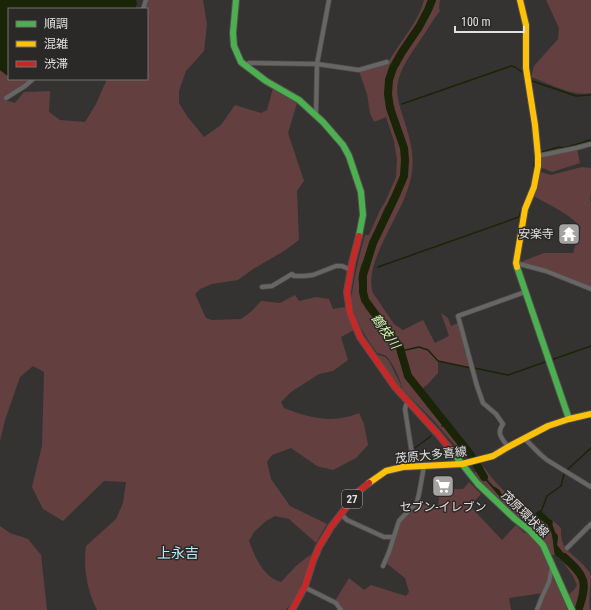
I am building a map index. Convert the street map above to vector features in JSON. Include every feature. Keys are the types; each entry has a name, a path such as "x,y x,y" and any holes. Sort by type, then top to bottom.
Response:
{"main road":[{"path":"236,0 233,34 234,46 241,62 245,66"},
{"path":"520,0 526,25 526,68 535,125 538,166 534,187 525,209 516,263 569,419"},
{"name":"茂原環状線","path":"245,66 266,81 299,100 323,122 346,150 361,192 362,201 363,215 361,229 347,292 350,313 360,337 395,387 465,463 478,484 515,519 529,530 543,545 572,610"},
{"name":"茂原大多喜線","path":"292,610 304,587 319,547 330,527 364,486 386,471 403,467 465,463 493,456 548,426 591,414"}],"street":[{"path":"314,115 316,112 317,64 329,0"},
{"path":"245,66 249,63 317,64 359,70 387,62"},
{"path":"6,98 32,80"},
{"path":"538,156 591,144"},
{"path":"516,263 546,271 591,289"},
{"path":"262,287 272,286 292,274 294,276 313,275 336,266 342,266 351,270"},
{"path":"508,447 500,436 500,429 503,424 496,414 483,403 458,316 525,292"},
{"path":"408,402 405,409 414,467"},
{"path":"524,438 547,460 591,487"},
{"path":"383,566 399,521 417,502 424,466"},
{"path":"340,514 347,520 384,537 394,537"},
{"path":"567,548 591,524"},
{"path":"537,610 549,582 552,567"},
{"path":"304,587 336,603 341,610"}],"shaded area":[{"path":"0,0 136,0 137,4 135,8 8,8 8,76 0,70"},
{"path":"147,0 203,0 207,24 204,51 186,71 179,91 179,103 187,116 204,137 221,125 235,105 261,113 267,110 273,88 297,103 288,133 304,181 297,191 299,240 238,280 212,284 200,289 195,294 206,318 212,320 241,319 252,311 261,301 280,303 295,295 299,301 316,297 329,299 333,309 345,307 354,330 341,337 348,360 333,371 319,374 291,392 281,402 284,408 312,417 330,419 359,413 364,424 368,445 356,458 333,470 317,466 291,448 272,455 267,462 271,479 290,506 327,524 316,543 289,519 275,516 266,521 254,532 249,541 260,566 269,576 281,582 296,566 311,554 295,598 286,610 97,610 88,587 85,562 86,546 116,519 123,503 126,482 104,481 63,521 43,509 32,487 42,446 44,372 33,366 20,377 5,420 0,441 0,70 8,76 8,80 29,80 5,100 15,103 24,92 50,91 49,112 60,120 85,122 96,104 107,80 148,80 148,8 145,8"},
{"path":"424,0 430,0 427,9 393,65 388,84 387,96 389,108 402,148 402,172 393,199 390,204 385,207 361,265 358,279 365,308 379,325 383,327 396,346 398,357 403,367 405,379 409,379 428,406 430,406 444,424 442,426 443,427 445,425 465,448 465,451 458,449 434,421 402,389 399,377 391,362 383,354 377,353 369,342 355,316 352,303 354,281 365,235 369,235 396,177 397,160 394,141 386,117 374,122 370,113 367,94 359,71 385,63 387,65 413,25"},
{"path":"433,0 440,0 440,11 407,60 398,80 398,99 411,148 413,165 412,174 402,205 382,243 373,270 371,282 373,293 394,324 403,330 423,320 435,343 449,336 441,313 448,318 451,326 458,323 471,368 438,361 438,373 420,390 407,371 399,342 372,310 366,300 364,285 370,254 379,232 399,193 404,175 405,148 391,108 389,95 390,82 400,57 428,12"},
{"path":"546,0 591,0 591,93 576,93 531,77 534,66 558,39 559,28"},
{"path":"577,149 580,163 552,172 540,167 541,157"},
{"path":"582,167 591,168 591,287 523,263 523,261 544,253 573,253 581,227 565,213 533,196 538,171 551,175"},
{"path":"379,355 385,357 389,361 401,385 400,389 376,356"},
{"path":"483,466 503,490 526,510 517,508 508,502 485,476 483,473"},
{"path":"479,467 484,468 482,470 488,480 517,508 526,510 533,516 539,510 552,520 555,532 558,536 557,545 571,563 570,565 555,555 552,534 548,525 539,519 532,520 524,515 523,516 501,498 477,470"},
{"path":"477,470 501,498 534,521 539,519 548,525 552,534 555,555 549,555 509,509 486,488 475,473"},
{"path":"469,482 481,494 470,506 502,540 516,525 524,533 528,532 541,548 550,568 549,579 543,593 509,598 511,610 342,610 335,601 349,578 364,590 371,585 406,596 409,592 405,578 386,563 400,522 418,504 438,506 440,490 463,489"},
{"path":"552,520 561,528 562,540 565,548 586,568 591,576 589,597 590,610 574,610 567,596 577,585 573,576 561,559 570,565 571,563 557,545 558,536 555,532"},
{"path":"0,526 10,533 28,539 41,555 47,610 0,610"},
{"path":"553,573 571,610 539,610"}],"waterway":[{"name":"鶴枝川","path":"432,0 419,27 393,68 389,80 388,94 390,108 404,148 404,176 373,243 363,275 363,292 365,300 400,348 408,376 470,454 484,477"},
{"path":"402,104 511,66 522,72"},
{"path":"532,81 576,96 591,95"},
{"name":"鶴枝川","path":"390,108 394,107"},
{"path":"542,152 559,147 564,148 591,140"},
{"path":"378,267 519,217 530,190 534,172 535,154"},
{"path":"551,360 591,346"},
{"path":"401,351 419,347 428,350 438,361 471,368"},
{"path":"474,368 508,375 548,361"},
{"name":"鶴枝川","path":"442,426 446,423"},
{"path":"415,448 431,436"},
{"path":"567,470 591,448"},
{"path":"541,512 547,496 561,486 564,474"},
{"name":"鶴枝川","path":"564,557 576,569 583,580 584,585 579,610"}],"traffic: fast":[{"path":"236,0 233,33 234,46 241,62 266,81 299,100 323,122 343,145 349,156 361,192 363,215 359,236"},
{"path":"517,267 569,419"},
{"path":"450,449 478,484 515,519 529,530 543,545 572,610"}],"traffic: slow":[{"path":"517,267 516,263 525,209 534,187 538,166 535,125 526,68 526,25 520,0"},
{"path":"369,483 386,471 403,467 462,464 493,456 548,426 591,414"}],"traffic: jam":[{"path":"359,236 347,292 350,313 360,337 395,387 450,449"},
{"path":"292,610 305,586 319,547 331,527 358,492 369,483"}],"place":[{"name":"安楽寺","path":"569,234"},
{"name":"セブン-イレブン","path":"443,486"}],"district":[{"name":"上永吉","path":"178,553"}]}
